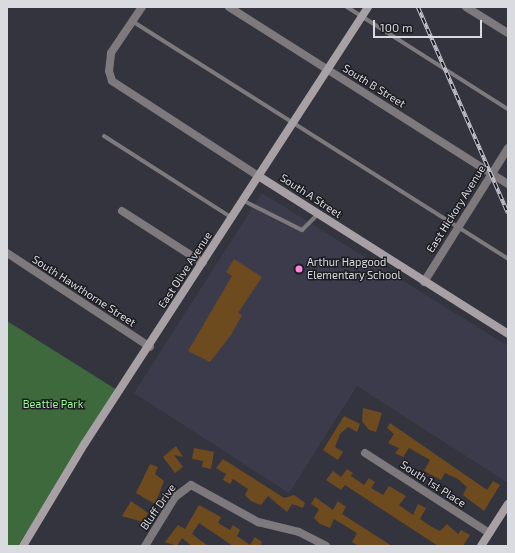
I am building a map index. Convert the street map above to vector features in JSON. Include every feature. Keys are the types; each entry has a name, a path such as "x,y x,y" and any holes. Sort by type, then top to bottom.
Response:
{"street":[{"path":"132,21 142,7"},
{"name":"South B Street","path":"229,7 508,184"},
{"name":"East Olive Avenue","path":"23,546 203,262 244,201 368,7"},
{"path":"466,7 508,33"},
{"name":"South A Street","path":"132,21 111,54 109,71 120,88 508,334"},
{"name":"East Hickory Avenue","path":"424,282 508,148"},
{"path":"122,211 203,262"},
{"name":"South Hawthorne Street","path":"7,253 150,347"},
{"name":"South 1st Place","path":"366,453 489,533"},
{"name":"Bluff Drive","path":"145,546 175,497 192,485 258,522 299,532 326,546"},
{"path":"481,546 508,504"}],"lane":[{"path":"347,7 508,109"},
{"path":"132,21 508,259"},
{"path":"104,136 232,218"},
{"path":"244,201 302,230 318,214"}],"shaded area":[{"name":"Arthur Hapgood Elementary School","path":"262,193 508,346 508,483 357,386 289,493 134,393"}],"green space":[{"name":"Beattie Park","path":"7,321 117,390 18,546 7,546"}],"building":[{"path":"234,259 262,277 238,313 242,315 231,335 210,362 188,351 232,276 226,272"},
{"path":"363,408 382,413 376,432 369,430 362,421"},
{"path":"344,416 360,424 357,432 348,427 340,434 335,447 343,452 338,460 323,450"},
{"path":"390,423 487,490 493,481 500,485 484,511 463,495 467,487 458,479 445,473 441,480 424,471 430,460 409,448 403,457 395,453 399,448 388,443 394,434 387,428"},
{"path":"176,446 183,457 174,455 183,467 175,473 163,457"},
{"path":"194,448 214,452 211,469 202,467 203,461 192,459"},
{"path":"223,459 284,498 294,495 305,503 303,508 292,504 287,512 268,496 261,505 251,501 245,495 248,489 233,479 230,484 223,480 226,474 216,468"},
{"path":"150,464 158,467 155,474 164,481 155,504 136,493"},
{"path":"347,469 353,473 351,476 364,485 369,478 375,482 371,488 383,495 389,486 406,496 399,505 413,515 418,504 426,508 420,519 432,527 440,531 447,524 458,534 461,530 470,535 463,546 438,546 345,485 341,490 326,480 333,471 341,477"},
{"path":"315,497 333,510 338,501 346,507 342,514 392,546 359,546 352,542 357,533 334,519 330,528 320,524 314,518 319,509 311,504"},
{"path":"131,501 148,513 143,522 122,516"},
{"path":"199,505 221,517 218,523 230,530 233,525 240,530 237,536 250,545 255,537 262,542 260,546 233,546 199,523 192,534 208,546 192,546 182,538 177,546 165,542 178,525 185,529"}],"railway":[{"path":"418,7 508,213"}],"place":[{"name":"Arthur Hapgood Elementary School","path":"299,269"}]}
